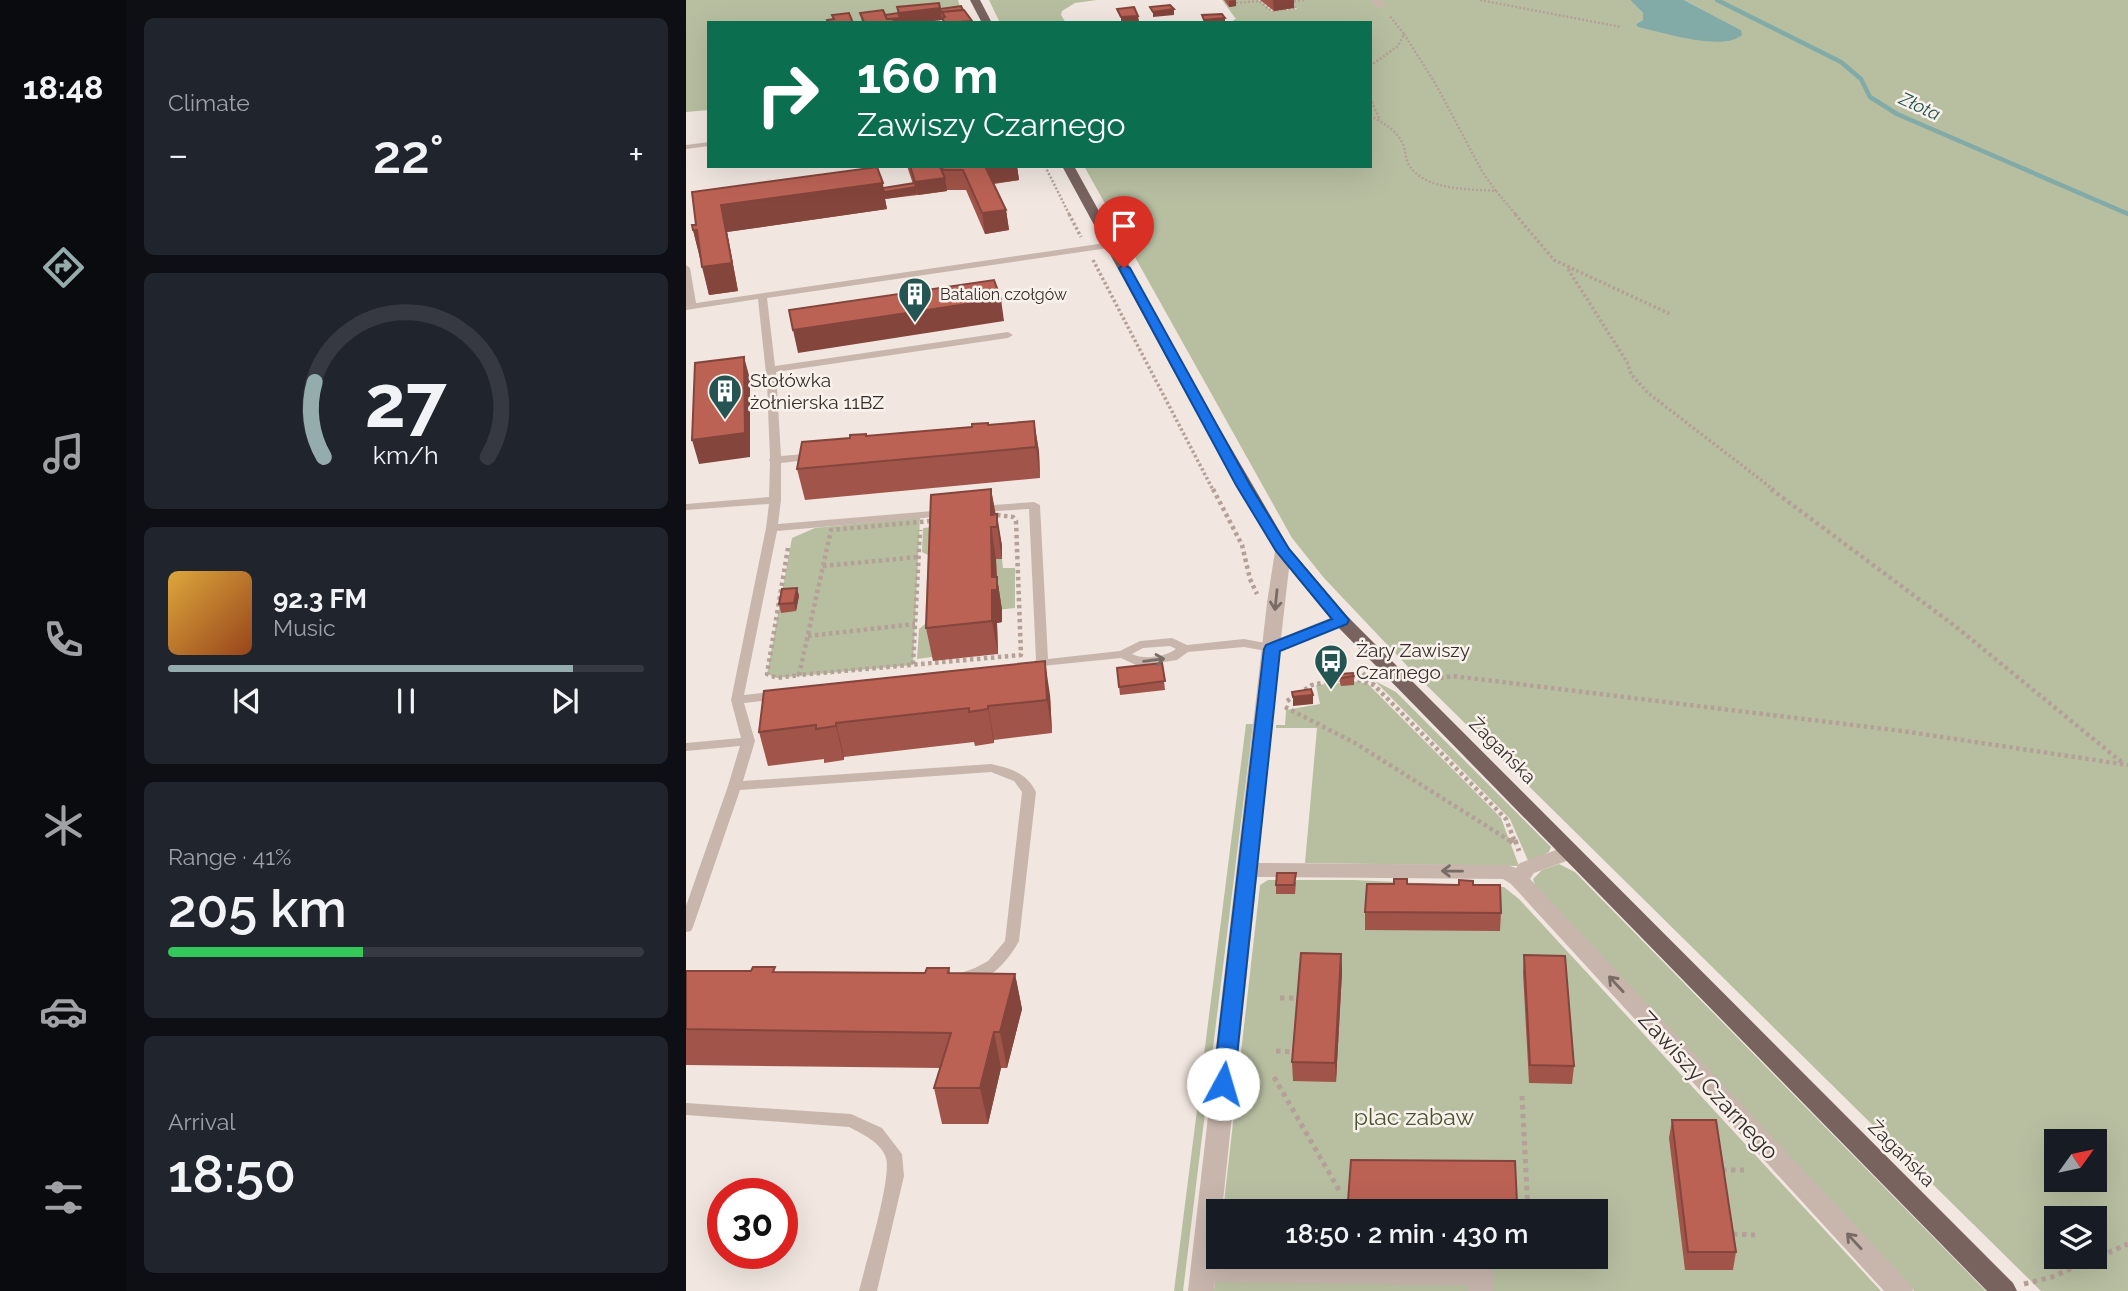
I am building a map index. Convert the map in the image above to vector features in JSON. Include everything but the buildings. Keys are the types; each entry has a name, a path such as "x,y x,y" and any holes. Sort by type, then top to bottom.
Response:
{"main road":[{"path":"975,0 986,21"},
{"name":"Żagańska","path":"1069,168 1205,416 1283,551 1401,683 2003,1291"}],"street":[{"path":"1283,551 1275,603 1202,1281 1479,1274 1480,1291"},
{"path":"1272,649 1342,620"},
{"path":"1246,870 1522,874 1570,852"},
{"name":"Zawiszy Czarnego","path":"1522,874 1900,1291"}],"lane":[{"path":"686,147 707,144"},
{"path":"686,268 689,307 1112,246"},
{"path":"686,927 748,741 737,701 776,500 771,370 762,297"},
{"path":"771,370 1008,335"},
{"path":"774,460 829,454"},
{"path":"686,507 776,500"},
{"path":"965,511 1034,505 1042,663"},
{"path":"772,528 951,512"},
{"path":"1028,665 1123,654 1138,662 1174,657 1185,649 1244,643 1272,649"},
{"path":"737,701 792,694"},
{"path":"686,747 748,741"},
{"path":"735,786 991,768 1002,770 1024,782 1029,792 1012,941 1007,951 990,968 975,976 953,977"},
{"path":"686,1109 851,1121 876,1133 894,1154 896,1177 868,1291"}],"path":[{"path":"1236,4 1259,1 1272,11 1296,8 1290,2 1304,0"},
{"path":"1480,0 1621,27"},
{"path":"1378,3 1404,34 1435,83 1483,173 1553,260 1670,314"},
{"path":"1372,65 1398,46 1404,34"},
{"path":"1372,103 1380,121"},
{"path":"1372,117 1380,121 1402,144 1408,164 1429,181 1496,191"},
{"path":"1046,168 1242,545 1250,579 1257,594 1275,603"},
{"path":"1568,269 1627,362 1631,374 1648,393 1707,441 1955,626 2126,764"},
{"path":"788,548 767,674 777,678 1021,655 1016,521 1013,517 997,515 831,530 799,675"},
{"path":"913,665 920,522"},
{"path":"823,566 918,557"},
{"path":"808,636 915,624"},
{"path":"1401,683 1453,676 1902,731 2126,764"},
{"path":"1517,845 1355,743 1283,706 1293,695 1320,682 1354,678 1374,685 1506,819 1517,845 1522,874"},
{"path":"1280,998 1296,998"},
{"path":"1276,1051 1292,1052"},
{"path":"1274,1077 1339,1190"},
{"path":"1522,1096 1527,1199"},
{"path":"1722,1170 1744,1170"},
{"path":"1733,1234 1755,1235"},
{"path":"2003,1291 2052,1277 2128,1244"}],"green space":[{"path":"686,0 958,0 961,10 861,21 707,21 707,110 686,112"},
{"path":"989,0 1097,0 1075,3 1062,11 1065,21 999,21"},
{"path":"1222,0 1259,0 1272,11 1297,9 1291,2 1295,0 1630,0 1643,13 1643,20 1636,24 1741,30 1684,0 1716,0 1839,62 1859,79 1868,96 1896,115 2128,216 2128,1291 2041,1291 1412,671 1324,578 1292,538 1085,168 1372,168 1372,21 1234,21 1236,19"},
{"path":"1719,0 2128,0 2128,214 1898,114 1871,97 1862,79 1843,62"},
{"path":"920,517 913,665 777,678 767,674 792,538 815,528"},
{"path":"936,527 932,657 917,659 919,629 925,624 928,555 922,552 923,528"},
{"path":"996,559 1002,559 1003,568 1015,568 1015,608 997,610"},
{"path":"1353,681 1368,684 1501,818 1519,866 1305,863 1317,728 1276,728 1276,725 1285,725 1286,710 1320,704 1316,685 1340,683 1342,686"},
{"path":"1375,681 1396,692 1551,847 1549,852 1529,863 1510,819"},
{"path":"1246,724 1253,724 1183,1291 1174,1291"},
{"path":"1559,864 1575,872 1986,1291 1914,1291 1536,888 1533,879 1542,870"},
{"name":"plac zabaw","path":"1268,880 1354,880 1504,887 1519,899 1881,1291 1214,1291 1217,1269 1608,1269 1608,1199 1224,1199 1260,885"}],"water":[{"path":"1630,0 1684,0 1741,30 1742,35 1733,40 1707,41 1638,27 1636,24 1643,20 1643,13"}],"waterway":[{"name":"Złota","path":"1717,0 1841,62 1861,79 1870,97 1897,114 2128,214"}],"place":[{"name":"Batalion czołgów","path":"915,324"},
{"name":"Stołówka żołnierska 11BZ","path":"725,421"},
{"name":"Żary Zawiszy Czarnego","path":"1331,691"}],"route":[{"path":"1124,268 1243,485 1283,551 1342,620 1272,649 1223,1084"}]}
